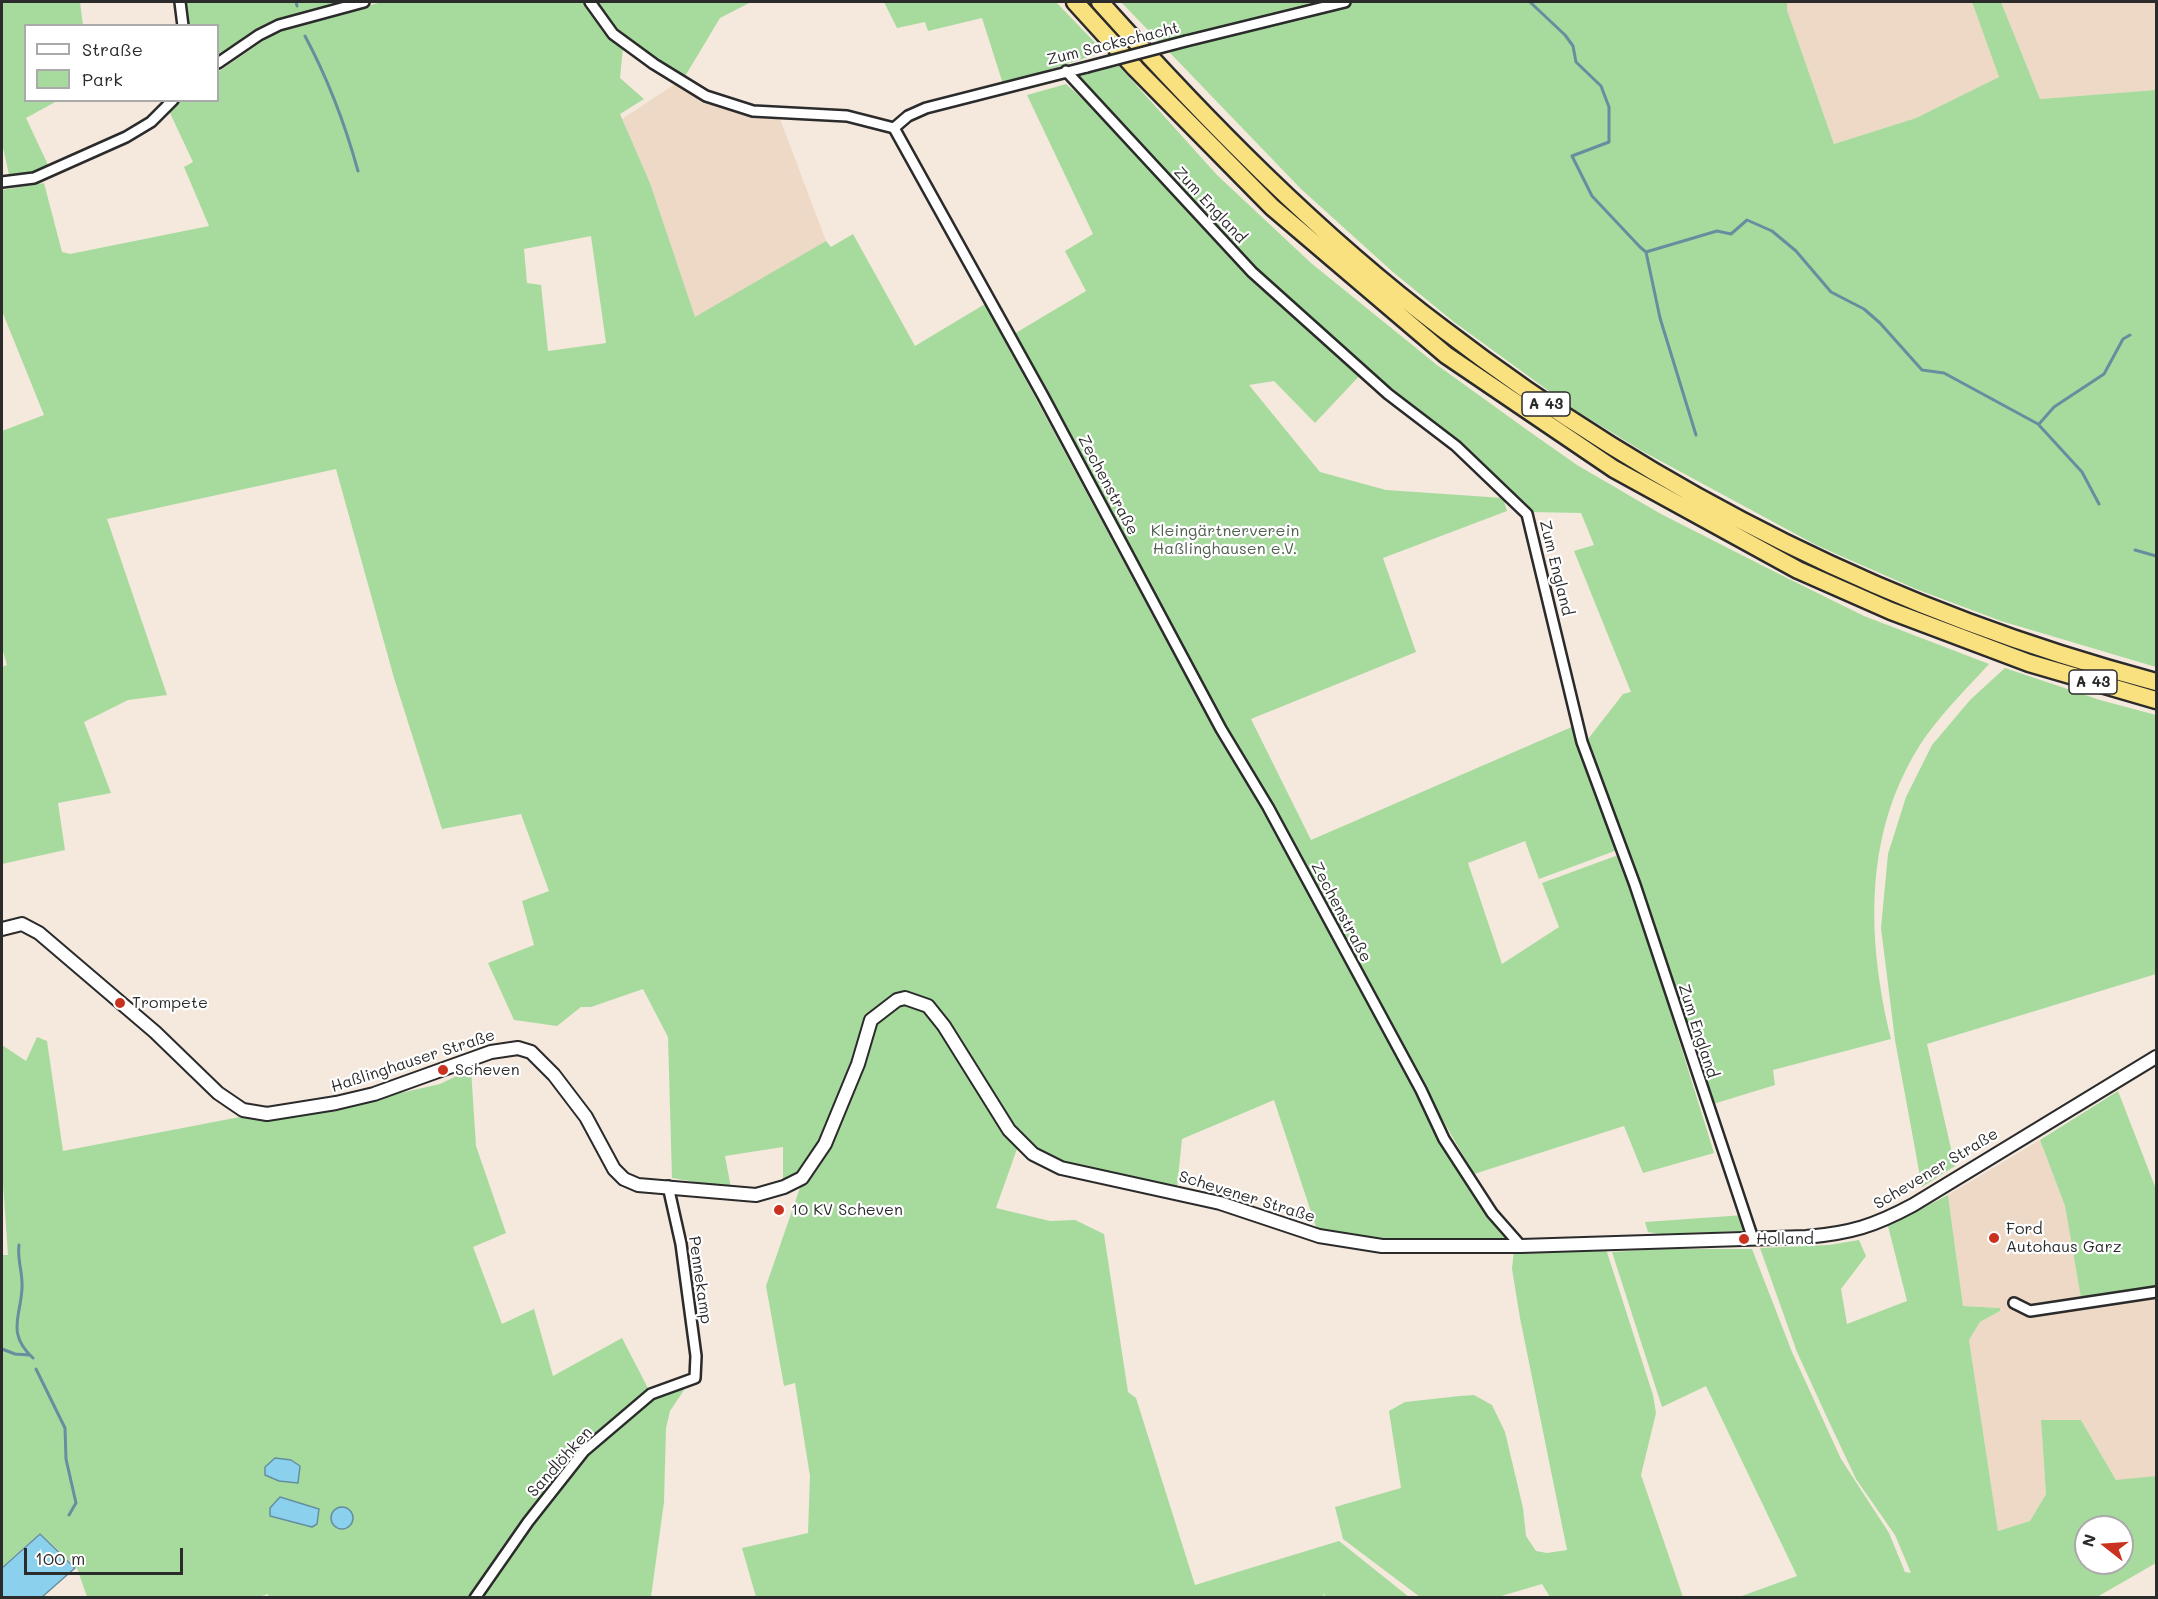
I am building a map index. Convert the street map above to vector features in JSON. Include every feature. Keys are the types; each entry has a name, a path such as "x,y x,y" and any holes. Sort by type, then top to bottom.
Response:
{"highway":[{"name":"A 43","path":"1100,2 1207,117 1320,226 1440,327 1536,398 1708,505 1849,575 2036,647 2157,682"},
{"name":"A 43","path":"1076,3 1136,69 1272,207 1446,355 1614,470 1788,565 1891,611 2029,663 2157,700"}],"main road":[{"name":"Haßlinghauser Straße","path":"3,925 22,924 39,933 155,1032 218,1094 243,1110 267,1114 375,1094 491,1052 510,1048"},
{"name":"Schevener Straße","path":"510,1048 531,1052 554,1075 586,1117 619,1175 638,1185 756,1195 784,1187 801,1178 825,1144 858,1064 871,1020 879,1012 905,998 928,1006 1009,1130 1033,1155 1061,1168 1220,1203 1310,1234 1342,1242 1382,1246 1521,1246 1753,1239 1853,1232 1872,1226 1913,1205 2157,1057"}],"street":[{"path":"180,2 183,24"},
{"path":"219,62 259,35 279,25 364,2"},
{"path":"590,2 613,34 654,64 706,96 753,111 848,116 894,129"},
{"name":"Zum Sackschacht","path":"894,129 908,116 926,108 1346,2"},
{"name":"Zum England","path":"1066,71 1252,272 1389,394 1456,446 1527,514 1582,742 1635,885 1753,1239"},
{"path":"2,182 34,178 126,137 151,122 171,102"},
{"name":"Zechenstraße","path":"894,129 1043,396 1221,729 1268,807 1421,1090 1444,1139 1492,1213 1521,1246"},
{"name":"Pennekamp","path":"668,1186 681,1244 696,1356 695,1378"},
{"path":"2014,1303 2030,1311 2157,1292"},
{"name":"Sandlöhken","path":"475,1598 535,1513 585,1451 651,1394 695,1378"}],"shaded area":[{"path":"1787,2 1972,2 1999,77 1916,118 1834,144 1787,10"},
{"path":"2001,2 2156,2 2156,90 2040,99"},
{"path":"678,82 752,115 780,119 826,241 695,318 650,183 622,119"},
{"path":"2040,1140 2065,1206 2081,1297 2156,1286 2156,1476 2117,1481 2081,1420 2041,1420 2046,1494 2030,1521 1998,1531 1969,1340 1980,1322 2000,1311 2000,1308 1963,1306 1948,1195"}],"green space":[{"path":"2,2 80,2 83,24 24,24 24,102 55,102 26,118 49,167 32,175 10,179 2,143"},
{"path":"187,2 345,2 267,26 219,53 219,24 188,24 185,6"},
{"name":"Kleingärtnerverein Haßlinghausen e.V.","path":"382,2 586,2 611,36 623,47 620,78 644,99 620,114 650,183 695,317 826,241 831,247 853,234 915,346 985,304 1163,635 1220,734 1225,731 1199,678 1014,334 1086,291 1065,251 1093,234 1027,95 1066,84 1120,132 1076,76 1119,66 1217,175 1311,263 1437,365 1577,465 1661,514 1864,616 1989,664 1948,708 1926,736 1905,771 1890,807 1881,845 1874,922 1877,961 1891,1039 1773,1070 1775,1085 1710,1105 1585,743 1623,694 1631,692 1574,551 1594,545 1581,513 1529,512 1515,494 1489,470 1363,372 1315,423 1274,381 1249,385 1320,472 1386,490 1503,498 1507,511 1383,558 1416,652 1251,719 1311,840 1574,726 1620,849 1539,879 1525,841 1468,863 1502,964 1559,927 1542,883 1621,854 1714,1153 1643,1173 1624,1126 1474,1174 1438,1112 1430,1123 1466,1180 1509,1240 1389,1240 1317,1230 1274,1100 1182,1139 1177,1187 1060,1163 1034,1151 1011,1127 917,997 884,1005 822,1142 798,1175 783,1184 783,1147 725,1156 731,1188 672,1178 668,1037 643,989 591,1007 581,1007 557,1026 514,1020 488,963 534,945 522,901 549,891 521,814 442,829 394,678 336,469 107,519 167,695 128,700 84,722 111,793 58,803 65,850 2,864 2,667 7,665 2,648 2,431 44,415 2,311 2,190 44,183 62,252 70,254 209,226 184,167 193,162 170,113 178,102 219,102 219,71 280,29","holes":["591,236 606,343 548,351 541,285 527,283 524,249"]},
{"path":"593,2 751,2 720,18 684,78 616,32"},
{"path":"884,2 1056,2 1104,52 1003,84 982,18 928,31 925,22 897,28"},
{"path":"1121,2 1787,2 1787,10 1834,144 1916,118 1999,77 1972,2 2001,2 2040,99 2156,90 2156,667 2001,621 1916,589 1816,545 1642,451 1575,410 1454,322 1394,273 1301,189"},
{"path":"2005,668 2100,700 2156,715 2156,974 1927,1044 1955,1166 1922,1187 1895,1040 1881,928 1888,854 1906,797 1932,745 1971,699"},
{"path":"905,1000 926,1007 1018,1146 996,1208 1050,1221 1075,1220 1104,1234 1128,1392 1136,1398 1195,1585 1339,1541 1409,1597 1324,1597 1325,1593 1321,1598 756,1597 742,1548 808,1533 810,1476 795,1383 784,1386 766,1286 802,1182 874,1022"},
{"path":"37,1037 47,1041 63,1151 245,1116 278,1118 326,1110 440,1084 471,1069 476,1146 506,1233 473,1247 502,1324 534,1309 553,1376 622,1338 652,1396 690,1381 670,1411 666,1428 664,1502 651,1597 269,1598 268,1594 256,1598 87,1597 77,1568 40,1533 2,1567 2,1255 8,1255 2,1169 2,1045 26,1061"},
{"path":"2118,1091 2156,1189 2156,1286 2081,1298 2065,1206 2040,1140"},
{"path":"1948,1195 1963,1306 2000,1308 2000,1311 1980,1322 1969,1340 1998,1531 2030,1521 2046,1494 2041,1420 2081,1420 2116,1480 2156,1476 2156,1563 2097,1597 1739,1597 1797,1576 1706,1386 1662,1407 1612,1252 1661,1249 1752,1249 1792,1352 1841,1459 1889,1533 1905,1572 1911,1573 1895,1535 1856,1479 1824,1411 1797,1352 1760,1248 1829,1245 1859,1240 1866,1256 1841,1289 1847,1324 1907,1301 1888,1226"},
{"path":"1744,1215 1743,1231 1659,1234 1648,1232 1645,1222"},
{"path":"1606,1249 1653,1395 1656,1413 1641,1475 1683,1597 1550,1597 1542,1584 1498,1597 1420,1597 1343,1539 1335,1507 1401,1488 1389,1411 1405,1402 1474,1395 1492,1405 1505,1432 1523,1508 1526,1536 1536,1551 1547,1553 1567,1550 1520,1318 1512,1269 1514,1250"}],"water":[{"path":"275,1458 291,1460 300,1466 298,1483 279,1481 265,1475 265,1467"},
{"path":"280,1497 319,1509 317,1524 312,1527 270,1516 270,1508"},
{"path":"342,1507 350,1510 353,1518 350,1526 342,1529 334,1526 331,1518 334,1510"},
{"path":"40,1534 75,1568 42,1597 2,1597 2,1568"}],"waterway":[{"path":"296,2 297,6"},
{"path":"1530,2 1565,35 1573,46 1576,62 1601,86 1609,107 1609,142 1572,156 1592,196 1640,247 1646,252 1717,231 1731,234 1747,220 1772,231 1796,251 1831,292 1864,309 1880,323 1922,370 1944,373 2038,424 2082,472 2099,504"},
{"path":"305,36 335,102 358,171"},
{"path":"1646,252 1660,318 1696,435"},
{"path":"2039,424 2054,407 2104,374 2123,339 2130,335"},
{"path":"2135,550 2156,556"},
{"path":"19,1245 22,1288 17,1332 25,1349 33,1358"},
{"path":"2,1349 15,1354 29,1355"},
{"path":"36,1369 65,1428 66,1459 76,1503 69,1515"}],"place":[{"name":"Trompete","path":"120,1003"},
{"name":"Scheven","path":"443,1070"},
{"name":"10 KV Scheven","path":"779,1210"},
{"name":"Ford Autohaus Garz","path":"1994,1238"},
{"name":"Holland","path":"1744,1239"}]}
